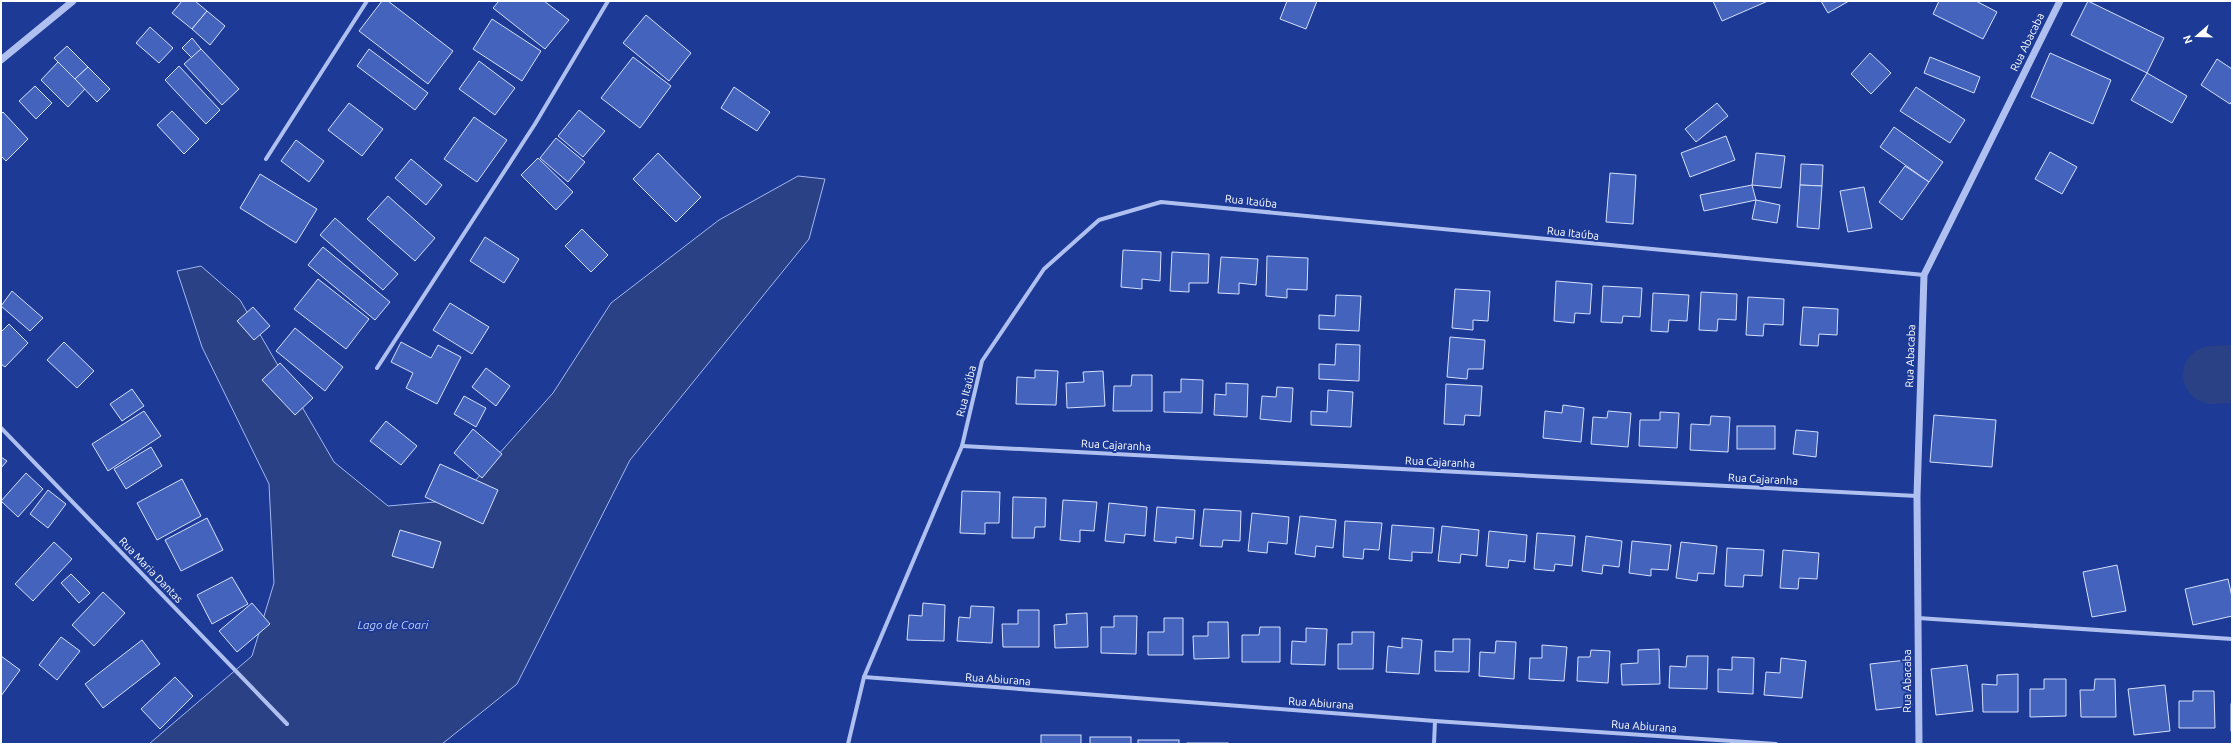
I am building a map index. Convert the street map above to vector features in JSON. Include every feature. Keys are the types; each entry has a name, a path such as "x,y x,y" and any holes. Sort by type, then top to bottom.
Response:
{"street":[{"path":"1,60 73,1"},
{"path":"266,159 367,1"},
{"path":"377,368 535,124 608,1"},
{"name":"Rua Abacaba","path":"1919,744 1917,496 1924,275 2060,1"},
{"name":"Rua Itaúba","path":"848,744 864,678 962,446 982,362 1044,269 1099,220 1160,202 1924,275"},
{"name":"Rua Maria Dantas","path":"1,428 287,724"},
{"name":"Rua Cajaranha","path":"962,446 1917,496"},
{"path":"1918,618 2232,639"},
{"name":"Rua Abiurana","path":"864,678 1435,721 1776,744"},
{"path":"1434,744 1435,721"}],"water":[{"name":"Lago de Coari","path":"798,176 825,179 809,239 630,460 517,684 442,744 149,744 252,656 274,583 269,484 202,347 177,271 201,266 240,300 334,462 388,506 458,500 553,393 611,303 719,220"}],"building":[{"path":"182,1 195,1 207,11 192,29 172,13"},
{"path":"382,1 388,1 453,51 428,84 359,31"},
{"path":"499,1 544,1 569,20 545,49 493,8"},
{"path":"1287,1 1317,1 1306,29 1280,19"},
{"path":"1713,1 1768,1 1722,21"},
{"path":"1821,1 1849,1 1828,13"},
{"path":"1939,1 1976,1 1997,12 1983,39 1933,14"},
{"path":"2088,1 2164,38 2147,73 2071,35"},
{"path":"207,11 225,26 210,45 192,29"},
{"path":"646,15 691,53 669,81 623,43"},
{"path":"492,19 541,51 522,81 473,49"},
{"path":"150,27 173,48 159,63 136,43"},
{"path":"192,38 201,49 192,58 182,48"},
{"path":"67,46 88,67 75,79 54,58"},
{"path":"201,49 239,89 222,105 184,64"},
{"path":"369,49 428,93 415,110 357,66"},
{"path":"1870,53 1891,73 1871,94 1851,74"},
{"path":"2050,53 2111,80 2093,124 2031,97"},
{"path":"633,57 671,86 640,128 601,98"},
{"path":"1930,57 1980,77 1974,93 1924,73"},
{"path":"2217,59 2232,69 2232,101 2230,104 2201,85"},
{"path":"479,61 515,88 495,115 459,89"},
{"path":"58,62 85,89 68,107 41,80"},
{"path":"179,66 220,110 206,124 165,80"},
{"path":"88,67 110,89 97,102 75,79"},
{"path":"2147,73 2187,96 2172,123 2131,100"},
{"path":"35,86 52,103 36,119 19,101"},
{"path":"734,87 770,112 757,131 721,108"},
{"path":"1916,87 1965,120 1950,143 1900,111"},
{"path":"349,103 383,129 362,156 328,130"},
{"path":"1717,103 1728,116 1696,142 1685,129"},
{"path":"579,110 605,131 583,157 558,136"},
{"path":"172,111 199,139 184,154 157,125"},
{"path":"3,112 28,139 6,161 1,156 1,114"},
{"path":"474,117 507,140 477,182 444,159"},
{"path":"1894,127 1943,162 1929,182 1880,147"},
{"path":"1726,136 1735,160 1690,177 1681,153"},
{"path":"556,138 585,162 568,182 540,158"},
{"path":"296,140 324,161 309,182 281,161"},
{"path":"2050,152 2077,167 2062,194 2035,179"},
{"path":"658,153 701,197 676,222 633,179"},
{"path":"1756,153 1785,156 1781,188 1752,185"},
{"path":"538,158 573,192 556,210 521,175"},
{"path":"411,159 442,185 426,205 395,178"},
{"path":"1801,164 1823,165 1822,186 1800,185"},
{"path":"1905,166 1929,182 1902,220 1879,202"},
{"path":"1610,173 1636,175 1633,224 1606,222"},
{"path":"260,174 317,209 296,243 240,208"},
{"path":"1752,185 1756,200 1704,211 1700,195"},
{"path":"1800,185 1822,186 1819,229 1797,227"},
{"path":"1864,187 1872,228 1848,232 1840,191"},
{"path":"388,196 435,238 415,261 367,219"},
{"path":"1756,200 1780,205 1777,223 1752,219"},
{"path":"335,218 398,274 383,290 320,235"},
{"path":"582,229 608,255 591,272 565,246"},
{"path":"485,237 519,259 504,283 470,261"},
{"path":"323,247 390,302 375,320 308,265"},
{"path":"1123,250 1161,252 1160,281 1142,279 1142,289 1121,287"},
{"path":"1172,252 1209,254 1208,283 1189,283 1189,292 1170,291"},
{"path":"1267,256 1308,258 1307,290 1287,289 1287,298 1266,296"},
{"path":"1221,257 1258,259 1256,285 1239,283 1239,294 1218,293"},
{"path":"318,279 369,319 346,349 294,309"},
{"path":"1556,281 1592,284 1590,314 1575,313 1574,323 1554,321"},
{"path":"1603,286 1642,288 1640,317 1623,316 1622,323 1601,322"},
{"path":"1455,289 1490,291 1488,321 1473,320 1473,330 1452,328"},
{"path":"12,291 43,318 30,331 1,306"},
{"path":"1701,292 1737,294 1736,320 1718,319 1717,331 1699,330"},
{"path":"1653,293 1689,295 1687,321 1669,320 1668,332 1651,331"},
{"path":"1336,295 1361,296 1359,331 1319,329 1319,315 1335,316"},
{"path":"1748,297 1784,299 1783,325 1764,324 1763,336 1746,335"},
{"path":"450,303 489,327 472,354 433,330"},
{"path":"253,307 270,326 254,340 237,321"},
{"path":"1803,307 1838,309 1837,335 1819,334 1818,346 1800,345"},
{"path":"9,324 28,343 5,367 1,364 1,332"},
{"path":"295,328 343,367 325,391 276,351"},
{"path":"1450,337 1485,340 1483,369 1468,369 1467,379 1447,377"},
{"path":"64,342 94,371 77,388 47,360"},
{"path":"401,342 431,358 438,345 461,357 437,404 406,388 413,373 391,362"},
{"path":"1336,344 1360,345 1359,381 1319,379 1319,364 1335,365"},
{"path":"280,363 313,398 295,415 262,380"},
{"path":"486,368 510,386 496,406 472,387"},
{"path":"1035,370 1058,371 1056,405 1016,404 1017,377 1035,378"},
{"path":"1103,371 1105,406 1067,408 1066,383 1084,382 1083,372"},
{"path":"1132,375 1152,375 1152,411 1113,411 1114,386 1131,386"},
{"path":"1181,379 1203,380 1202,413 1164,412 1164,392 1181,392"},
{"path":"1226,383 1248,384 1247,417 1214,415 1215,394 1226,395"},
{"path":"1446,384 1482,386 1480,416 1465,415 1464,425 1444,424"},
{"path":"1277,387 1293,388 1291,422 1260,419 1262,396 1276,397"},
{"path":"132,389 144,406 122,421 110,404"},
{"path":"1328,390 1353,392 1351,427 1311,425 1311,411 1327,412"},
{"path":"464,396 486,408 476,427 454,414"},
{"path":"1563,405 1584,408 1581,442 1543,438 1545,411 1562,413"},
{"path":"144,411 161,436 108,471 92,444"},
{"path":"1608,411 1631,413 1628,447 1591,444 1593,417 1607,418"},
{"path":"1660,412 1679,413 1677,448 1639,446 1640,420 1660,420"},
{"path":"1934,415 1996,420 1992,467 1930,462"},
{"path":"1711,416 1730,417 1728,452 1690,450 1691,424 1710,425"},
{"path":"386,421 417,446 401,465 370,441"},
{"path":"1737,426 1775,426 1775,449 1737,449"},
{"path":"473,429 502,454 482,478 454,453"},
{"path":"1796,430 1818,432 1816,457 1793,454"},
{"path":"151,447 162,466 126,489 114,469"},
{"path":"1,457 7,461 1,468"},
{"path":"440,464 498,490 483,524 425,497"},
{"path":"26,473 43,489 18,517 1,501"},
{"path":"182,479 201,516 157,540 137,503"},
{"path":"48,490 66,504 48,528 30,514"},
{"path":"962,491 1000,492 999,523 985,523 985,534 960,533"},
{"path":"1013,497 1046,498 1045,527 1035,527 1034,538 1012,538"},
{"path":"1063,500 1097,502 1094,531 1080,530 1080,542 1060,540"},
{"path":"1109,503 1147,507 1145,536 1125,534 1124,543 1105,541"},
{"path":"1157,507 1195,510 1193,539 1176,537 1176,543 1154,541"},
{"path":"1204,509 1241,511 1240,541 1223,540 1222,547 1200,546"},
{"path":"1252,513 1289,517 1287,544 1268,542 1267,553 1248,551"},
{"path":"1300,516 1336,520 1333,548 1316,546 1315,557 1295,554"},
{"path":"207,518 223,550 181,571 165,540"},
{"path":"1345,521 1382,523 1379,550 1364,549 1363,559 1343,557"},
{"path":"1392,525 1434,528 1432,553 1412,552 1412,561 1389,559"},
{"path":"1442,526 1479,530 1477,556 1461,554 1460,563 1438,561"},
{"path":"400,530 441,542 433,568 392,556"},
{"path":"1489,531 1527,535 1525,562 1509,560 1508,568 1486,566"},
{"path":"1537,533 1575,536 1572,566 1555,564 1554,571 1534,569"},
{"path":"1586,536 1622,541 1619,567 1603,565 1602,574 1582,571"},
{"path":"1632,541 1671,545 1668,570 1651,569 1651,576 1629,573"},
{"path":"54,542 72,559 33,601 15,584"},
{"path":"1681,542 1717,546 1714,574 1698,573 1697,581 1676,578"},
{"path":"1727,548 1764,550 1762,576 1744,575 1743,587 1725,586"},
{"path":"1783,550 1819,553 1817,579 1799,578 1798,589 1780,588"},
{"path":"2117,565 2126,611 2092,617 2083,572"},
{"path":"71,574 90,593 79,603 61,583"},
{"path":"232,577 248,604 212,624 197,595"},
{"path":"2228,579 2232,597 2232,616 2193,625 2185,589"},
{"path":"103,592 125,613 94,646 72,625"},
{"path":"252,603 270,624 237,652 219,631"},
{"path":"923,603 945,605 944,641 907,640 909,615 922,616"},
{"path":"971,606 994,607 992,643 957,641 959,617 970,618"},
{"path":"1018,610 1039,610 1039,647 1003,647 1002,624 1018,624"},
{"path":"1087,613 1088,647 1055,648 1054,625 1067,624 1066,614"},
{"path":"1114,616 1137,616 1136,654 1101,653 1101,627 1114,627"},
{"path":"1164,618 1183,618 1183,655 1148,655 1148,632 1164,632"},
{"path":"1208,622 1228,622 1229,658 1194,659 1193,636 1208,636"},
{"path":"1260,627 1280,627 1280,662 1242,662 1242,635 1259,635"},
{"path":"1306,628 1327,629 1325,665 1291,664 1292,641 1306,642"},
{"path":"1352,632 1374,632 1373,669 1338,669 1338,644 1352,644"},
{"path":"61,637 80,651 57,680 39,665"},
{"path":"1402,638 1422,640 1419,674 1386,672 1388,646 1402,648"},
{"path":"1453,639 1470,639 1469,672 1435,671 1435,651 1453,652"},
{"path":"142,640 160,664 103,708 85,684"},
{"path":"1496,641 1516,642 1514,679 1479,676 1480,652 1495,653"},
{"path":"1542,645 1567,647 1564,681 1529,679 1530,658 1542,658"},
{"path":"1659,649 1660,684 1622,685 1621,664 1638,663 1638,650"},
{"path":"1591,650 1610,651 1608,683 1577,681 1578,657 1590,657"},
{"path":"1,656 20,670 1,696"},
{"path":"1687,656 1708,656 1707,689 1669,688 1670,666 1686,667"},
{"path":"1732,657 1754,658 1753,694 1718,692 1718,669 1732,670"},
{"path":"1781,658 1806,661 1802,698 1764,695 1766,672 1780,673"},
{"path":"1907,660 1912,706 1876,710 1870,664"},
{"path":"1967,665 1973,711 1936,715 1931,669"},
{"path":"2018,674 2018,712 1983,712 1982,684 1997,685 1997,675"},
{"path":"175,677 193,696 160,729 141,709"},
{"path":"2044,679 2066,679 2066,716 2030,717 2030,689 2044,689"},
{"path":"2095,679 2115,679 2116,717 2081,717 2080,690 2094,690"},
{"path":"2165,685 2170,731 2134,735 2128,689"},
{"path":"2193,691 2214,691 2215,728 2179,728 2179,701 2193,701"},
{"path":"2232,704 2232,731 2231,731"},
{"path":"1041,735 1081,735 1081,744 1041,744"},
{"path":"1090,737 1131,737 1131,744 1090,744"},
{"path":"1138,740 1179,740 1179,744 1138,744"},
{"path":"1228,743 1228,744 1187,744"}],"waterway":[{"path":"2212,375 2232,374"}]}
